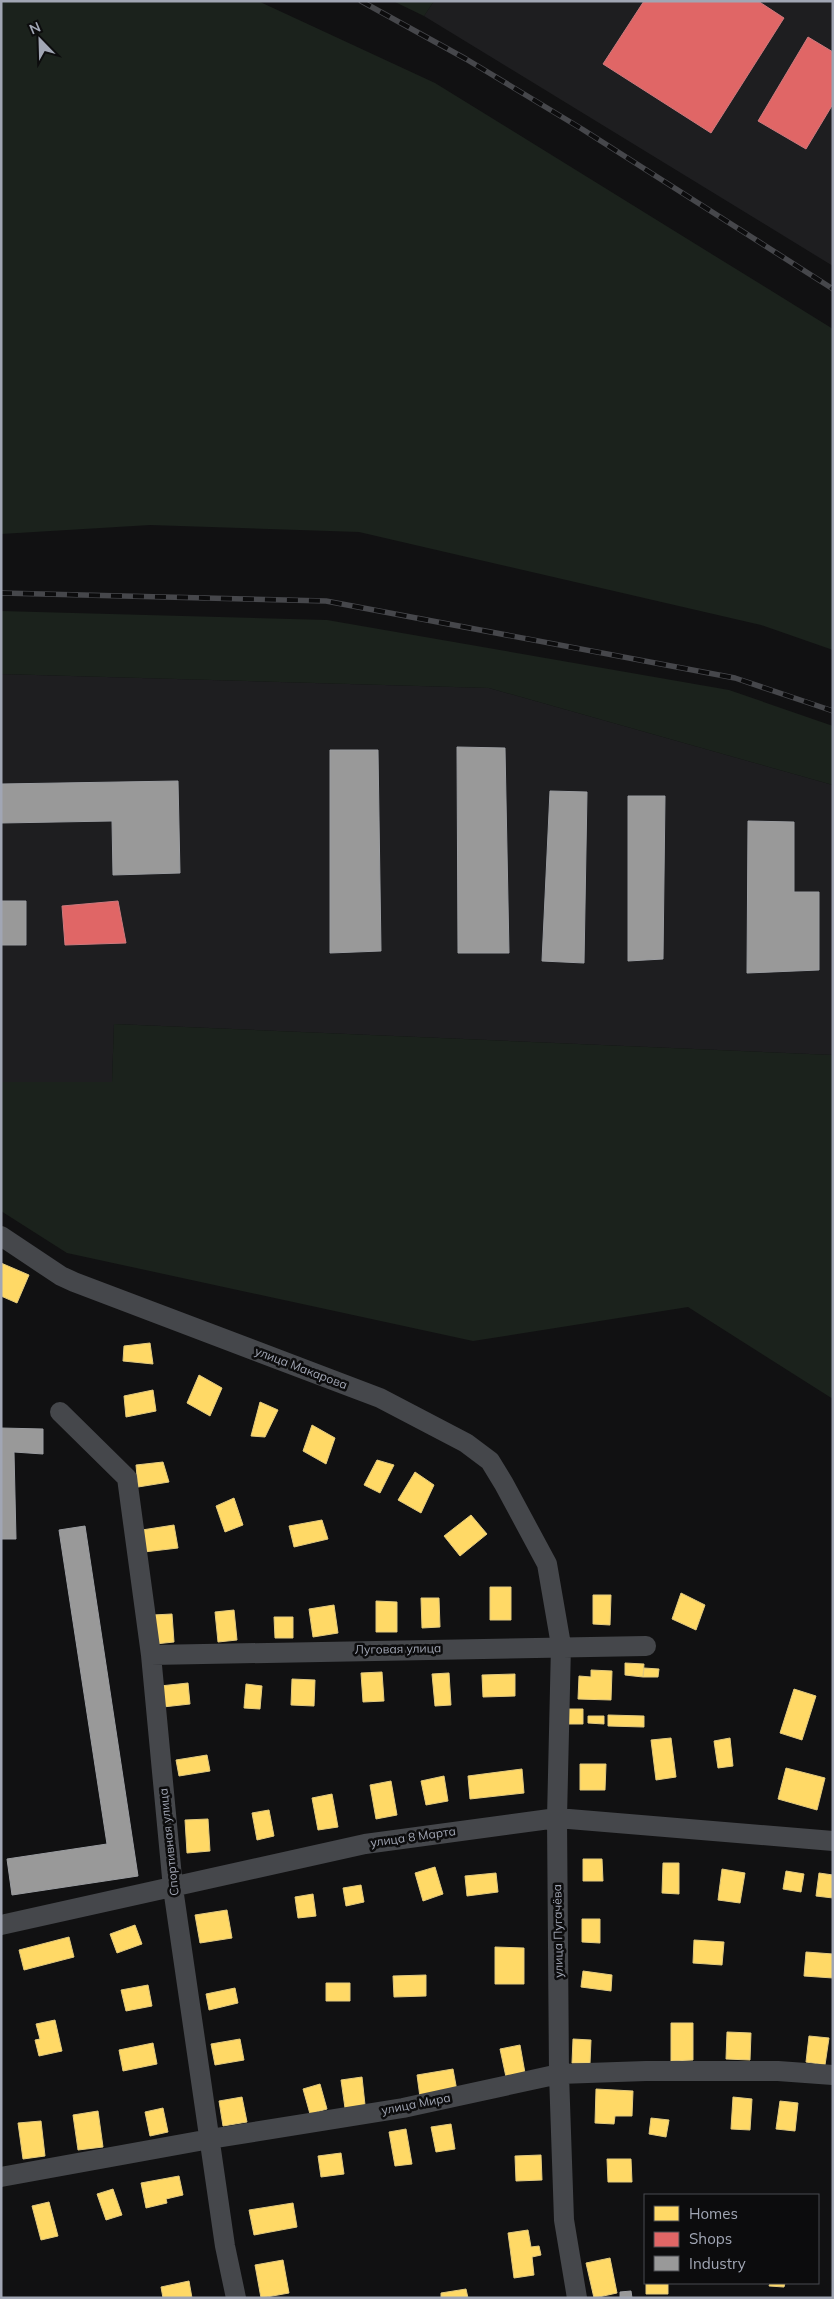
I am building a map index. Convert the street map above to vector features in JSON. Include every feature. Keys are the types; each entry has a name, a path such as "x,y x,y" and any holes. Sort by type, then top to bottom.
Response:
{"street":[{"name":"улица Макарова","path":"1,1236 61,1276 74,1282 380,1398 466,1444 490,1461 547,1564"},
{"name":"Спортивная улица","path":"60,1412 127,1478 151,1654 173,1888 225,2246 236,2298"},
{"name":"улица Пугачёва","path":"547,1564 561,1646 557,1818 559,2074 564,2220 577,2298"},
{"name":"Луговая улица","path":"151,1654 646,1646"},
{"name":"улица 8 Марта","path":"1,1925 365,1844 557,1818 833,1841"},
{"name":"улица Мира","path":"1,2177 210,2139 403,2108 559,2074 646,2071 778,2071 833,2075"}],"shaded area":[{"path":"1,1 258,1 435,83 833,329 833,650 761,625 359,532 150,525 1,534"},
{"path":"393,1 434,1 424,16"},
{"path":"434,1 833,1 833,266 424,16"},
{"path":"1,611 327,620 729,690 833,726 833,785 489,688 1,674"},
{"path":"1,674 489,688 833,785 833,1055 114,1024 112,1083 1,1082"},
{"path":"114,1024 833,1055 833,1399 688,1307 473,1341 67,1253 1,1211 1,1082 112,1082"}],"building: Homes":[{"path":"1,1263 29,1275 17,1303 1,1296"},
{"path":"150,1343 153,1364 123,1361 124,1346"},
{"path":"199,1375 222,1388 210,1416 187,1403"},
{"path":"153,1390 156,1411 126,1417 124,1396"},
{"path":"260,1402 278,1410 265,1437 251,1436"},
{"path":"312,1425 335,1438 326,1464 303,1451"},
{"path":"377,1460 394,1465 380,1493 364,1485"},
{"path":"163,1462 169,1482 138,1487 136,1465"},
{"path":"415,1472 434,1485 421,1513 398,1500"},
{"path":"234,1498 243,1525 225,1532 216,1506"},
{"path":"471,1515 487,1534 460,1556 444,1536"},
{"path":"322,1520 328,1539 294,1547 289,1526"},
{"path":"174,1525 178,1548 144,1552 142,1530"},
{"path":"490,1587 511,1587 511,1620 490,1620"},
{"path":"681,1593 705,1605 696,1630 672,1619"},
{"path":"593,1595 611,1595 610,1625 593,1624"},
{"path":"421,1598 439,1598 440,1627 422,1628"},
{"path":"376,1601 397,1602 397,1632 376,1632"},
{"path":"334,1605 338,1633 313,1637 309,1609"},
{"path":"234,1610 237,1640 218,1642 215,1612"},
{"path":"172,1614 174,1642 155,1644 153,1615"},
{"path":"274,1617 293,1617 293,1638 275,1638"},
{"path":"625,1663 644,1664 643,1677 625,1675"},
{"path":"644,1668 659,1669 658,1677 643,1677"},
{"path":"591,1670 612,1671 611,1700 578,1699 579,1676 591,1677"},
{"path":"382,1672 384,1701 363,1702 361,1673"},
{"path":"449,1673 451,1705 435,1706 432,1674"},
{"path":"515,1674 515,1696 483,1697 482,1675"},
{"path":"292,1679 315,1680 314,1706 291,1705"},
{"path":"188,1683 190,1704 163,1707 160,1686"},
{"path":"246,1684 262,1686 260,1709 244,1708"},
{"path":"794,1689 816,1696 802,1740 780,1733"},
{"path":"563,1709 583,1709 583,1724 563,1724"},
{"path":"608,1715 644,1716 644,1727 608,1726"},
{"path":"588,1716 604,1716 604,1724 588,1723"},
{"path":"671,1738 676,1777 656,1780 651,1740"},
{"path":"730,1738 733,1766 718,1768 714,1741"},
{"path":"207,1755 210,1771 179,1776 176,1760"},
{"path":"580,1764 606,1764 605,1790 580,1790"},
{"path":"786,1768 825,1778 817,1810 778,1799"},
{"path":"522,1769 524,1793 470,1799 468,1776"},
{"path":"444,1776 448,1801 426,1805 421,1781"},
{"path":"391,1781 397,1815 376,1819 370,1785"},
{"path":"332,1794 338,1827 318,1830 312,1798"},
{"path":"269,1810 274,1836 257,1840 252,1813"},
{"path":"208,1819 210,1851 187,1853 185,1820"},
{"path":"583,1859 602,1859 603,1881 583,1881"},
{"path":"663,1863 679,1863 679,1894 662,1893"},
{"path":"435,1867 443,1894 423,1901 415,1873"},
{"path":"722,1869 745,1873 740,1903 718,1900"},
{"path":"786,1871 804,1874 801,1892 783,1889"},
{"path":"496,1873 498,1892 467,1896 465,1876"},
{"path":"819,1873 833,1875 833,1898 816,1896"},
{"path":"361,1885 364,1902 346,1906 343,1888"},
{"path":"313,1894 316,1916 298,1918 295,1897"},
{"path":"227,1910 232,1938 200,1943 195,1915"},
{"path":"582,1919 600,1919 600,1943 582,1942"},
{"path":"135,1925 142,1944 117,1953 110,1934"},
{"path":"69,1937 74,1957 24,1970 19,1950"},
{"path":"694,1940 724,1942 722,1965 693,1963"},
{"path":"495,1947 524,1948 524,1984 495,1984"},
{"path":"806,1952 833,1954 833,1978 804,1976"},
{"path":"583,1971 612,1975 611,1991 581,1987"},
{"path":"426,1975 426,1996 394,1997 393,1976"},
{"path":"326,1983 350,1983 350,2001 326,2001"},
{"path":"148,1985 152,2006 126,2011 121,1990"},
{"path":"235,1988 238,2003 209,2010 206,1994"},
{"path":"55,2020 62,2051 39,2056 35,2040 40,2039 36,2024"},
{"path":"671,2023 693,2023 693,2060 671,2061"},
{"path":"727,2032 751,2033 750,2060 726,2059"},
{"path":"809,2036 829,2038 825,2065 806,2062"},
{"path":"240,2039 244,2060 215,2065 211,2044"},
{"path":"573,2039 591,2040 590,2063 572,2063"},
{"path":"153,2043 157,2064 123,2071 119,2050"},
{"path":"520,2045 525,2073 506,2077 500,2049"},
{"path":"453,2069 457,2091 420,2097 417,2075"},
{"path":"362,2077 365,2105 345,2108 341,2080"},
{"path":"320,2084 327,2109 310,2114 303,2089"},
{"path":"596,2089 633,2091 632,2116 615,2116 614,2124 595,2123"},
{"path":"242,2097 247,2122 223,2126 219,2101"},
{"path":"733,2097 752,2099 750,2130 731,2129"},
{"path":"780,2101 798,2103 795,2131 776,2129"},
{"path":"163,2108 168,2132 150,2136 145,2112"},
{"path":"98,2111 103,2147 78,2150 73,2115"},
{"path":"651,2118 669,2120 666,2137 649,2134"},
{"path":"41,2121 45,2156 23,2159 18,2123"},
{"path":"451,2124 455,2149 436,2152 431,2127"},
{"path":"406,2129 412,2164 395,2166 389,2132"},
{"path":"341,2153 344,2174 321,2177 318,2156"},
{"path":"541,2155 542,2180 516,2181 515,2156"},
{"path":"607,2159 631,2159 632,2182 608,2182"},
{"path":"179,2176 183,2195 166,2199 167,2203 146,2208 141,2183"},
{"path":"113,2189 122,2215 106,2220 97,2194"},
{"path":"49,2202 58,2236 41,2240 32,2206"},
{"path":"293,2203 297,2227 254,2235 249,2210"},
{"path":"528,2230 531,2247 539,2246 541,2255 532,2257 534,2275 514,2278 508,2233"},
{"path":"610,2258 617,2293 594,2298 586,2263"},
{"path":"283,2260 289,2293 261,2298 255,2265"},
{"path":"189,2281 192,2298 163,2298 161,2287"},
{"path":"646,2284 668,2284 668,2294 646,2294"},
{"path":"770,2284 785,2284 784,2287 769,2286"},
{"path":"466,2289 468,2298 441,2298 441,2293"}],"building: Shops":[{"path":"644,1 758,1 784,18 711,133 603,64"},
{"path":"808,37 833,52 833,104 806,149 758,121"},
{"path":"118,901 126,943 65,945 62,906"}],"building: Industry":[{"path":"457,747 505,748 509,953 458,953"},
{"path":"330,750 378,750 381,951 330,953"},
{"path":"178,781 180,873 113,875 112,821 1,823 1,784"},
{"path":"550,791 587,792 584,963 542,961"},
{"path":"628,796 665,796 663,959 628,961"},
{"path":"748,821 794,822 794,892 819,892 819,970 747,973"},
{"path":"1,901 26,901 26,945 1,945"},
{"path":"1,1428 43,1429 43,1454 14,1452 16,1539 1,1539"},
{"path":"85,1526 138,1876 12,1895 7,1859 107,1844 59,1530"},
{"path":"631,2291 632,2298 620,2298 620,2292"}],"railway":[{"path":"361,1 466,59 582,129 833,289"},
{"path":"1,593 326,601 735,678 833,711"}]}
